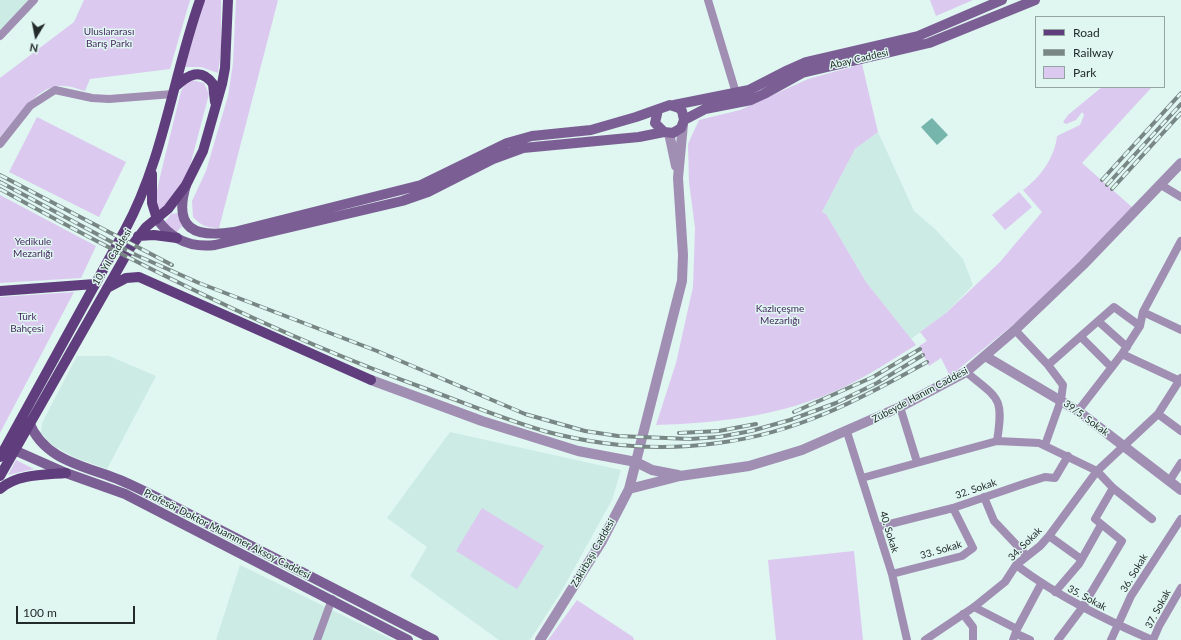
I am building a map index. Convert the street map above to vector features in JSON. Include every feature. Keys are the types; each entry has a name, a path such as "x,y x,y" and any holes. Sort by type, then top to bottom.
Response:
{"main road":[{"name":"10. Yıl Caddesi","path":"0,457 133,215 152,166 200,0"},
{"name":"10. Yıl Caddesi","path":"0,476 6,446 29,422 138,236 146,227 168,209 186,185 202,151 215,112 225,68 228,0"},
{"name":"Abay Caddesi","path":"674,105 749,90 806,62 918,36 1002,0"},
{"name":"Abay Caddesi","path":"684,122 705,109 751,100 802,73 928,43 1035,0"},
{"path":"174,90 184,78 193,74 210,80 214,90 215,112"},
{"path":"152,166 152,203 157,219 172,236 199,246 215,245 402,201 428,192 492,159 523,148 666,133 677,131 684,122 682,111 674,105 664,106 658,110 591,130 532,136 507,143 421,186 234,232 214,235 191,228 187,223 181,209 186,185"},
{"path":"658,110 655,123 666,133"},
{"path":"138,236 154,235 177,238"},
{"path":"107,288 126,278 139,277 371,380"},
{"path":"0,291 96,284"},
{"name":"Profesör Doktor Muammer Aksoy Caddesi","path":"29,422 37,439 66,460 123,481 154,496 434,640"},
{"name":"Profesör Doktor Muammer Aksoy Caddesi","path":"6,446 66,473 131,497 332,599 408,640"},
{"path":"0,489 7,483 29,476 66,473"}],"street":[{"path":"0,36 34,0"},
{"path":"708,0 736,93"},
{"path":"0,144 30,106 55,90 92,98 109,99 174,90"},
{"path":"678,178 684,122"},
{"path":"666,133 678,178"},
{"name":"Zübeyde Hanım Caddesi","path":"629,488 680,476 749,466 802,450 847,432 900,407 966,372 1015,330 1083,264 1181,163"},
{"name":"Zakirbaşı Caddesi","path":"540,640 602,541 629,488 682,281 683,256 678,178"},
{"path":"1161,185 1181,197"},
{"path":"1078,411 1124,350 1140,326 1143,312 1181,241"},
{"path":"1048,365 1082,338 1114,307 1140,326"},
{"path":"1143,312 1181,330"},
{"path":"1098,321 1124,350 1180,380"},
{"path":"1015,330 1048,365 1063,385 1062,400 1045,445"},
{"path":"1082,338 1111,366"},
{"name":"39/5. Sokak","path":"985,356 1030,384 1062,400 1170,480 1181,490"},
{"path":"966,372 995,397 1001,414 996,441"},
{"path":"371,380 482,420 578,451 636,462 652,470 680,476"},
{"name":"34. Sokak","path":"925,640 974,607 1005,582 1016,565 1049,536 1097,471 1158,414 1180,380"},
{"path":"900,407 917,462"},
{"path":"1158,414 1181,431"},
{"name":"40. Sokak","path":"847,432 892,574 906,640"},
{"path":"862,478 996,441 1038,442 1097,471 1113,488 1152,519"},
{"name":"32. Sokak","path":"878,527 953,508 1046,477 1055,478 1068,456"},
{"path":"1170,480 1181,463"},
{"path":"1058,640 1082,608 1122,541 1100,525 1095,519 1113,488"},
{"path":"984,498 994,521 1027,556"},
{"name":"33. Sokak","path":"892,574 962,556 973,548 953,508"},
{"name":"36. Sokak","path":"1111,640 1131,596 1148,567 1181,519"},
{"path":"1055,592 1079,564 1080,559 1100,525"},
{"path":"1049,536 1080,559"},
{"name":"35. Sokak","path":"1016,565 1042,584 1082,608 1153,640"},
{"path":"1016,634 1042,584"},
{"name":"37. Sokak","path":"1153,640 1180,593"},
{"path":"317,640 332,599"},
{"path":"974,607 1016,634 1030,640"},
{"path":"963,614 973,627 973,640"}],"shaded area":[{"path":"0,0 29,0 0,30"},
{"path":"932,118 948,135 937,145 921,127"},
{"path":"878,132 914,211 935,229 963,259 973,285 946,313 911,339 866,282 826,214 822,212 855,149"},
{"path":"77,356 109,356 156,376 107,469 74,457 52,445 41,433 42,423"},
{"path":"450,432 621,470 612,500 561,592 530,640 499,640 410,576 427,547 387,518"},
{"path":"240,565 393,640 216,640"}],"green space":[{"name":"Uluslararası Barış Parkı","path":"84,0 190,0 170,69 90,79 85,91 64,86 45,90 28,104 0,137 0,78 74,22"},
{"path":"204,0 221,0 221,50 218,73 201,67 185,67"},
{"path":"236,0 278,0 219,228 211,228 205,226 193,217 192,201 206,171 228,96 233,63"},
{"path":"930,0 973,0 936,16"},
{"name":"Kazlıçeşme Mezarlığı","path":"862,64 878,132 855,149 822,212 826,214 866,282 916,345 856,381 809,402 759,415 733,419 656,425 676,363 693,287 695,228 689,182 688,144 699,120 740,110 808,79"},
{"path":"192,80 204,83 209,94 190,166 184,179 163,208 157,210 156,196 159,181 181,91 185,84"},
{"path":"1101,88 1151,88 1082,163 1133,208 1035,307 950,376 941,358 929,366 919,346 927,341 920,332 946,313 1000,262 1042,212 1023,190 1041,173 1046,166 1056,144 1057,136 1080,125 1084,115 1082,112 1076,120 1066,124 1063,122 1068,115"},
{"path":"37,117 126,162 99,217 9,172"},
{"path":"1019,192 1032,207 1005,230 992,215"},
{"name":"Yedikule Mezarlığı","path":"0,195 96,246 81,278 0,283"},
{"path":"177,213 182,226 176,233 164,223 171,214"},
{"name":"Türk Bahçesi","path":"74,292 0,433 0,297"},
{"path":"16,460 34,469 8,475"},
{"path":"482,508 544,546 517,589 456,551"},
{"path":"854,551 863,640 776,640 768,560"},
{"path":"577,600 633,637 634,640 548,640"}],"railway":[{"path":"1102,180 1181,93"},
{"path":"1107,185 1181,104"},
{"path":"1112,189 1181,113"},
{"path":"0,175 172,265"},
{"path":"0,182 136,255 199,283 377,351 525,414 585,431 618,436 690,439 719,437 751,431 790,420 836,403 877,383 923,355"},
{"path":"0,189 154,271 259,321 367,366 482,410 544,431 565,436 631,446 653,447 675,447 718,443 747,438 801,423 827,413 852,402 927,362"},
{"path":"794,412 873,377 920,349"},
{"path":"679,433 719,431 756,424"}]}
